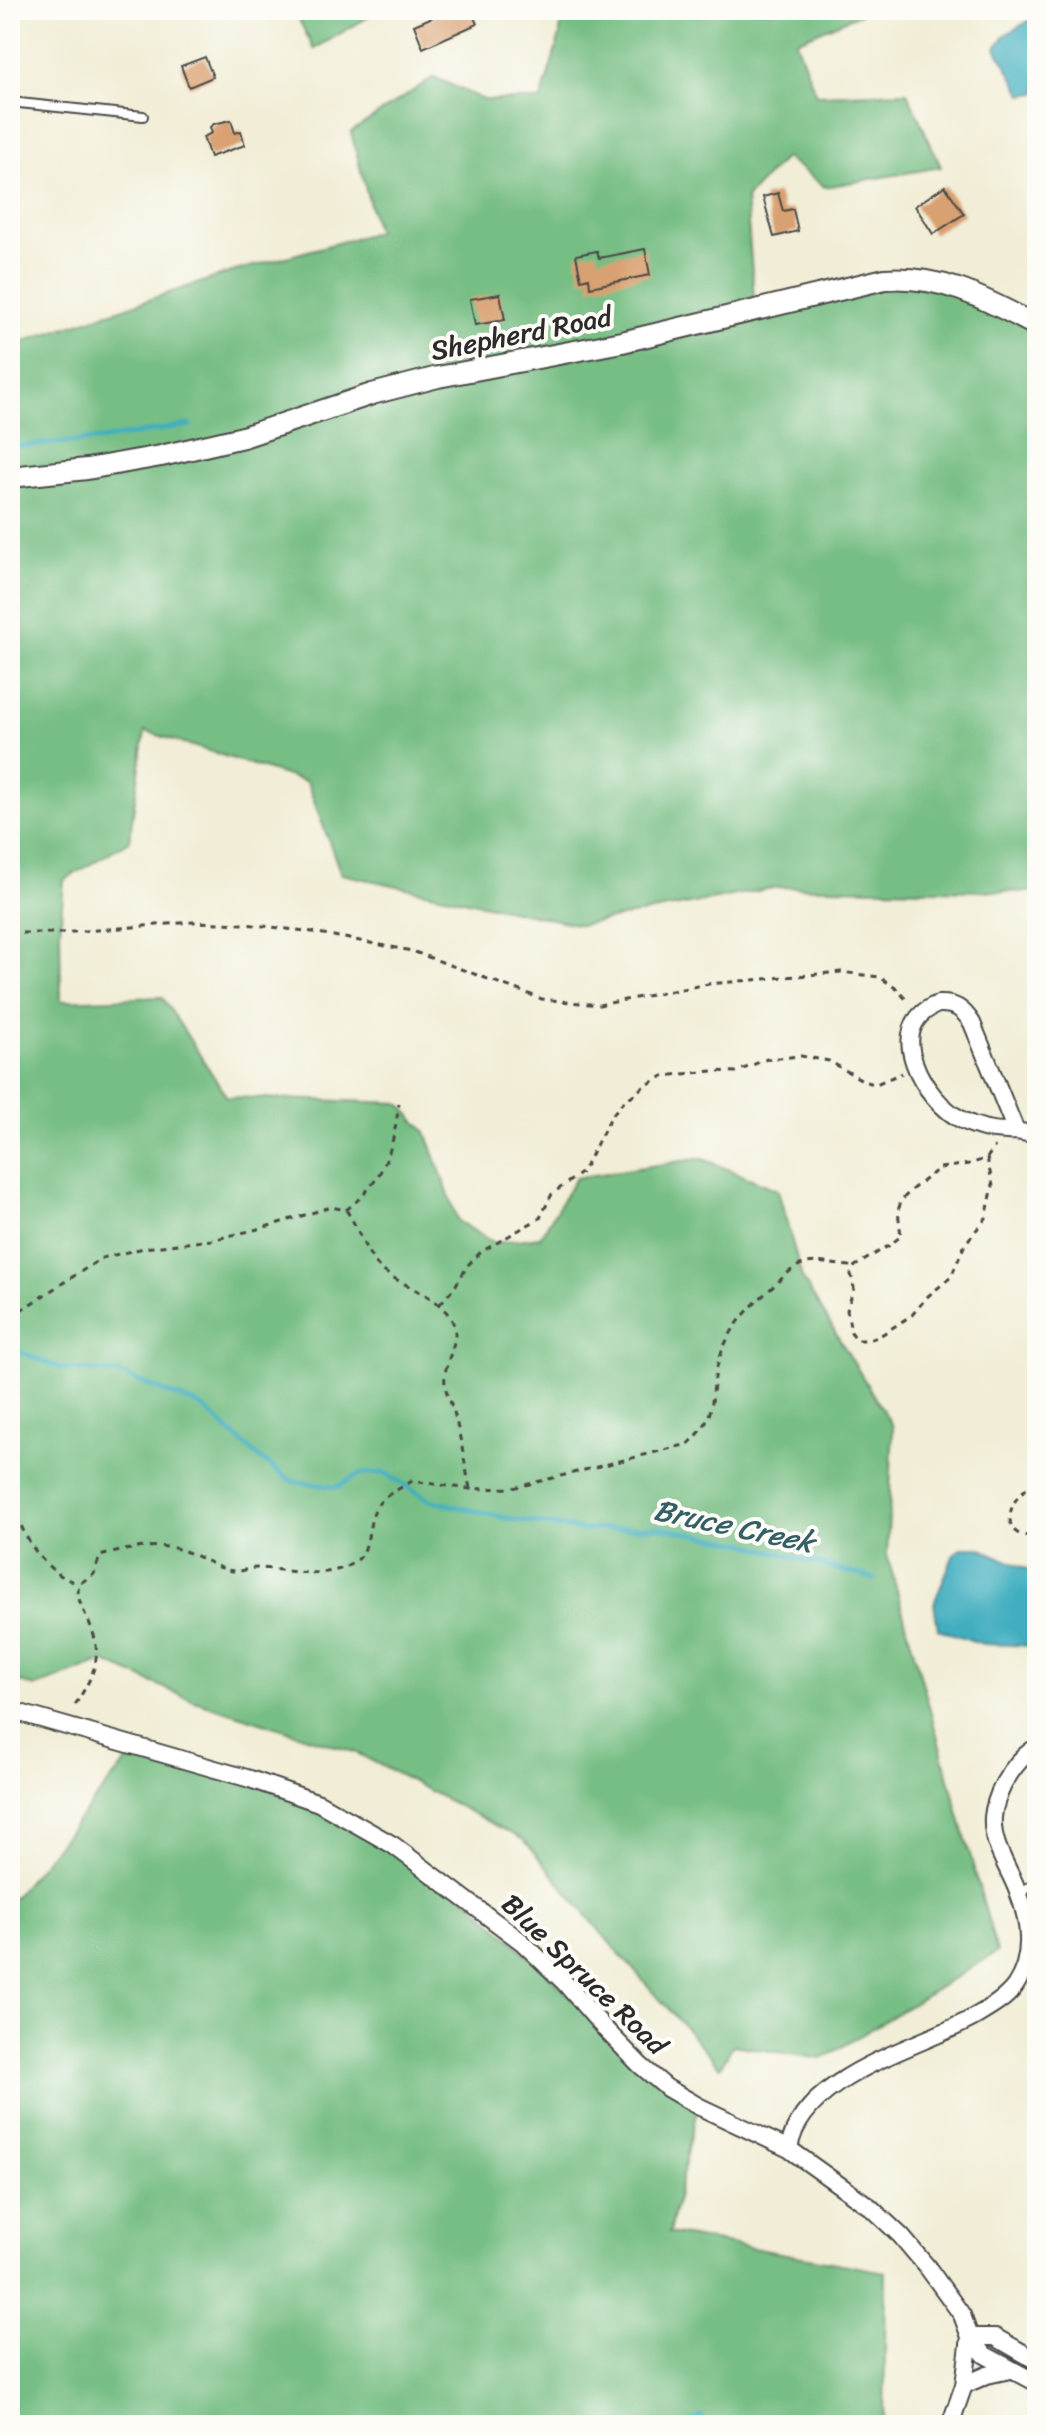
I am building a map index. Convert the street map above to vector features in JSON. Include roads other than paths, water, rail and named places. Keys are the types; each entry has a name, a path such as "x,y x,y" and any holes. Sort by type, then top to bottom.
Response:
{"street":[{"name":"Shepherd Road","path":"10,477 87,469 161,456 243,437 372,394 438,377 622,342 885,279 911,277 953,286 1037,326"},
{"path":"1009,1131 972,1023 965,1011 938,1004 918,1015 911,1025 909,1038 917,1065 925,1083 959,1119 979,1128 1037,1135"},
{"name":"Blue Spruce Road","path":"10,1710 250,1779 319,1803 393,1845 522,1942 564,1982 613,2038 667,2088 789,2149 870,2207 901,2236 928,2268 962,2315 970,2337 985,2355 1037,2383"},
{"path":"789,2149 791,2135 817,2099 852,2076 946,2032 1007,1996 1023,1971 1029,1943 1027,1922 1018,1892 1000,1855 993,1815 1008,1775 1022,1758 1037,1747"},
{"path":"950,2425 964,2385 970,2337 995,2337 1037,2361"},
{"path":"964,2385 1010,2370"}],"lane":[{"path":"10,102 143,116"},
{"path":"1018,1892 1037,1884"}],"water":[{"path":"1037,16 1037,93 1023,95 996,48 1005,35"},
{"path":"962,1548 980,1548 1037,1574 1037,1646 983,1644 938,1629 934,1603 954,1554"}],"waterway":[{"path":"10,447 104,439 190,425"},
{"name":"Bruce Creek","path":"10,1348 60,1368 118,1373 201,1406 291,1481 336,1487 362,1473 385,1473 429,1500 506,1518 582,1530 657,1527 742,1543 875,1579"},
{"path":"687,2425 702,2417"}]}
